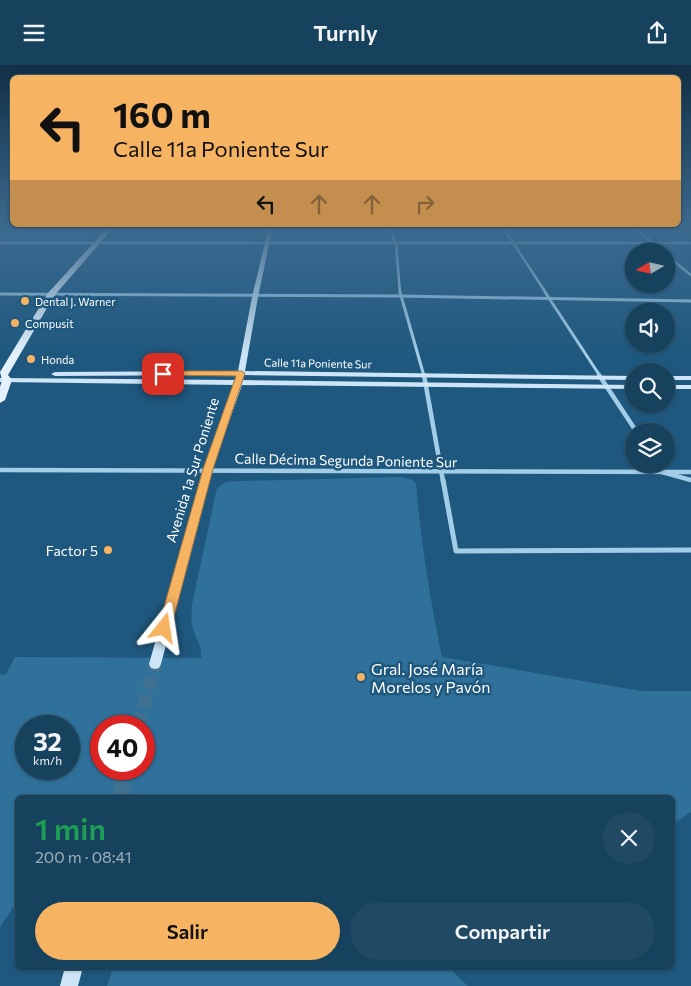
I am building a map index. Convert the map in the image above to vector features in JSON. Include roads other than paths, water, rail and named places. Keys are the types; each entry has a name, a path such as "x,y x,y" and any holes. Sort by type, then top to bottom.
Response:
{"main road":[{"path":"0,400 2,378 51,295 74,269"},
{"name":"Avenida 1a Sur Poniente","path":"155,664 208,469 240,378 255,297 262,269"},
{"path":"119,382 124,374"},
{"name":"Calle 11a Poniente Sur","path":"2,378 124,374 426,385 625,387"},
{"name":"Calle 11a Poniente Sur","path":"2,378 119,382 240,378 424,376 625,378"},
{"path":"675,378 691,378"},
{"path":"675,387 691,387"},
{"path":"69,986 73,970"}],"street":[{"path":"398,269 400,296 426,385 440,473 456,551 691,550"},
{"path":"531,269 631,423"},
{"path":"0,294 255,297 400,296 691,301"},
{"name":"Calle Décima Segunda Poniente Sur","path":"0,470 208,469 440,473 625,472"},
{"name":"Calle Décima Segunda Poniente Sur","path":"675,472 691,472"},
{"path":"666,473 691,480"}],"tunnel":[{"path":"141,715 155,664"},
{"path":"120,795 124,780"}],"place":[{"name":"Dental J. Warner","path":"25,301"},
{"name":"Compusit","path":"15,323"},
{"name":"Honda","path":"31,359"},
{"name":"Factor 5","path":"108,550"},
{"name":"Gral. José María Morelos y Pavón","path":"361,677"}]}
